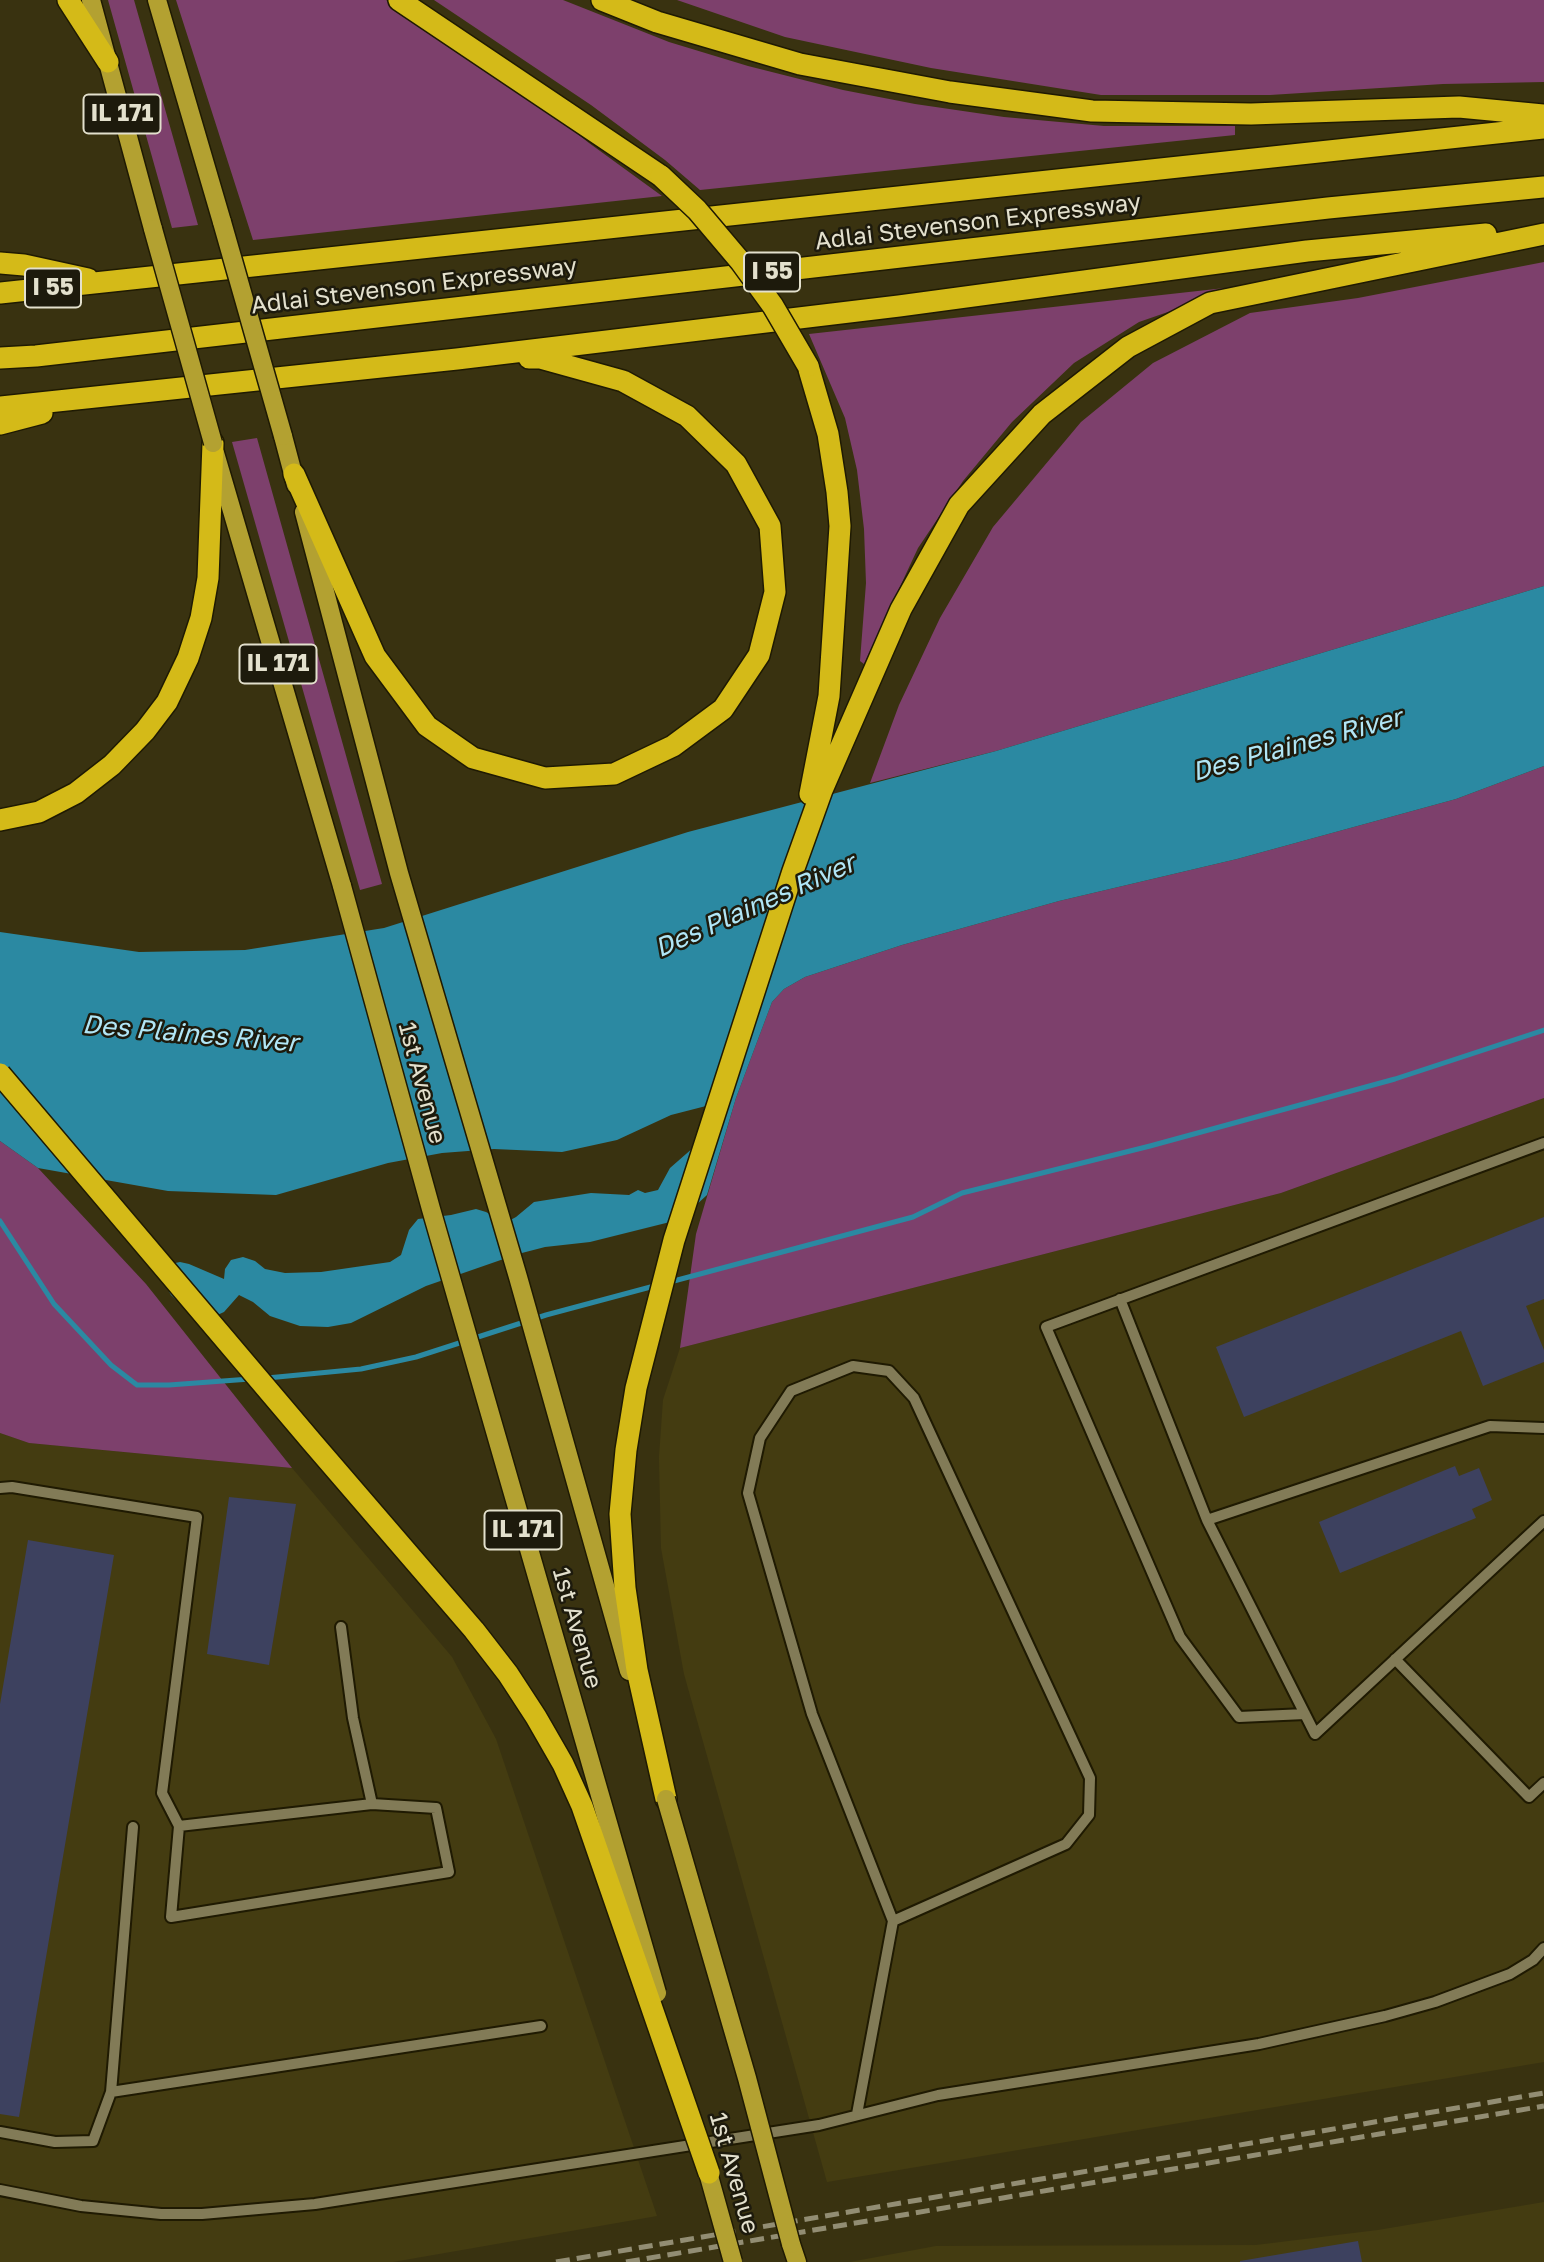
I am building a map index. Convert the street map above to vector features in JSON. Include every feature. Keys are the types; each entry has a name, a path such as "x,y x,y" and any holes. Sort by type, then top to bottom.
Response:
{"highway":[{"path":"68,0 108,62"},
{"path":"400,0 661,176 697,210 741,262 773,306 808,366 828,433 839,515 829,696 793,872"},
{"path":"602,0 657,22 800,64 950,92 1092,111 1251,114 1459,107 1544,115"},
{"name":"Adlai Stevenson Expressway","path":"0,293 1544,128"},
{"name":"Adlai Stevenson Expressway","path":"0,358 92,350 1328,208 1544,187"},
{"path":"0,407 457,359 899,306 1307,251 1544,228"},
{"path":"666,1799 637,1670 625,1588 620,1514 626,1450 636,1388 674,1240 822,790 901,609 959,505 1042,414 1128,347 1210,303 1544,234"},
{"path":"0,263 24,265 107,283"},
{"path":"293,474 375,656 427,726 473,758 544,778 614,774 673,746 723,709 759,655 775,592 770,526 736,464 687,416 623,381 540,358 457,359"},
{"path":"0,424 92,398"},
{"path":"0,820 39,812 76,793 112,765 145,731 167,702 188,659 201,618 208,578 212,443"},
{"path":"0,1074 474,1630 508,1674 536,1717 563,1764 582,1806 709,2174"}],"main road":[{"name":"IL 171","path":"91,0 212,443"},
{"name":"IL 171","path":"157,0 293,474"},
{"name":"1st Avenue","path":"212,443 342,886 430,1209 709,2174 732,2262"},
{"name":"1st Avenue","path":"293,474 399,873 666,1799"},
{"name":"IL 171","path":"666,1799 747,2078 796,2262"}],"lane":[{"path":"1304,1714 1239,1717 1180,1637 1046,1327 1544,1143"},
{"path":"1120,1299 1207,1520 1315,1734 1544,1521"},
{"path":"858,2114 893,1921 812,1714 748,1493 760,1438 791,1391 853,1366 889,1371 914,1398 1090,1778 1089,1815 1066,1844 893,1921"},
{"path":"1207,1520 1490,1426 1544,1428"},
{"path":"0,1488 12,1487 197,1517 162,1793 179,1826 170,1917 449,1872 436,1808 372,1804 179,1826"},
{"path":"341,1627 353,1718 372,1804"},
{"path":"1395,1659 1529,1797 1544,1783"},
{"path":"0,2132 55,2142 93,2141 111,2092 133,1828"},
{"path":"0,2190 81,2206 161,2214 202,2214 315,2204 819,2125 938,2095 1259,2044 1385,2016 1491,1982 1538,1960 1544,1948"},
{"path":"111,2092 541,2026"}],"shaded area":[{"path":"108,0 134,0 198,225 172,228"},
{"path":"176,0 386,0 534,99 662,196 253,240"},
{"path":"434,0 563,0 669,42 748,66 843,90 915,104 1004,117 1104,126 1235,126 1235,135 700,190 665,160 591,105"},
{"path":"677,0 1544,0 1544,82 1443,84 1270,95 1101,95 931,68 785,37"},
{"path":"1544,262 1544,586 996,751 870,783 899,705 940,618 993,527 1081,422 1153,363 1250,313 1358,298"},
{"path":"1243,286 1139,322 1074,363 1012,422 963,481 918,548 864,664 860,661 866,583 864,529 857,470 845,418 809,334"},
{"path":"257,438 382,884 360,890 232,442"},
{"path":"1544,766 1544,1098 1281,1193 680,1348 696,1234 736,1098 772,1002 784,989 805,977 902,945 1059,901 1237,859 1456,799"},
{"path":"1544,1098 1544,2062 827,2182 684,1674 661,1548 659,1457 663,1400 680,1348 1281,1193"},
{"path":"0,1141 38,1168 146,1284 292,1468 29,1443 0,1433"},
{"path":"0,1433 29,1443 292,1468 452,1657 496,1739 657,2216 393,2262 0,2262"},
{"path":"1544,2202 1544,2262 850,2262 936,2246 1256,2245 1378,2230"}],"water":[{"name":"Des Plaines River","path":"1544,586 1544,766 1456,799 1237,859 1059,901 902,945 805,977 784,989 772,1002 736,1098 707,1195 670,1222 590,1242 545,1247 518,1254 426,1286 351,1323 328,1327 300,1326 270,1316 239,1295 224,1312 211,1318 193,1315 171,1295 164,1283 166,1265 180,1262 189,1264 224,1279 225,1269 231,1260 243,1257 255,1261 265,1269 285,1273 321,1272 390,1262 401,1255 409,1230 418,1219 476,1209 505,1223 534,1202 591,1193 629,1195 638,1190 645,1193 658,1190 670,1168 694,1147 706,1106 671,1115 617,1140 562,1152 494,1149 442,1153 388,1163 276,1195 168,1191 38,1168 0,1141 0,932 139,952 245,950 384,928 688,832 996,751"}],"building":[{"path":"1544,1217 1544,1299 1526,1306 1544,1350 1544,1362 1483,1386 1461,1331 1244,1417 1216,1347"},
{"path":"1455,1466 1459,1476 1479,1468 1492,1500 1472,1509 1476,1518 1340,1573 1319,1522"},
{"path":"229,1497 296,1504 269,1665 207,1654"},
{"path":"28,1540 114,1555 19,2117 0,2114 0,1704"},
{"path":"1358,2241 1362,2262 1240,2262 1240,2261"}],"waterway":[{"path":"670,1282 913,1217 962,1193 1150,1146 1395,1079 1544,1030"},
{"path":"0,1221 54,1304 111,1365 137,1385 250,1379"},
{"path":"267,1378 361,1369 416,1357 546,1315 658,1285"}],"railway":[{"path":"556,2262 1544,2093"},
{"path":"626,2262 1544,2106"}]}
